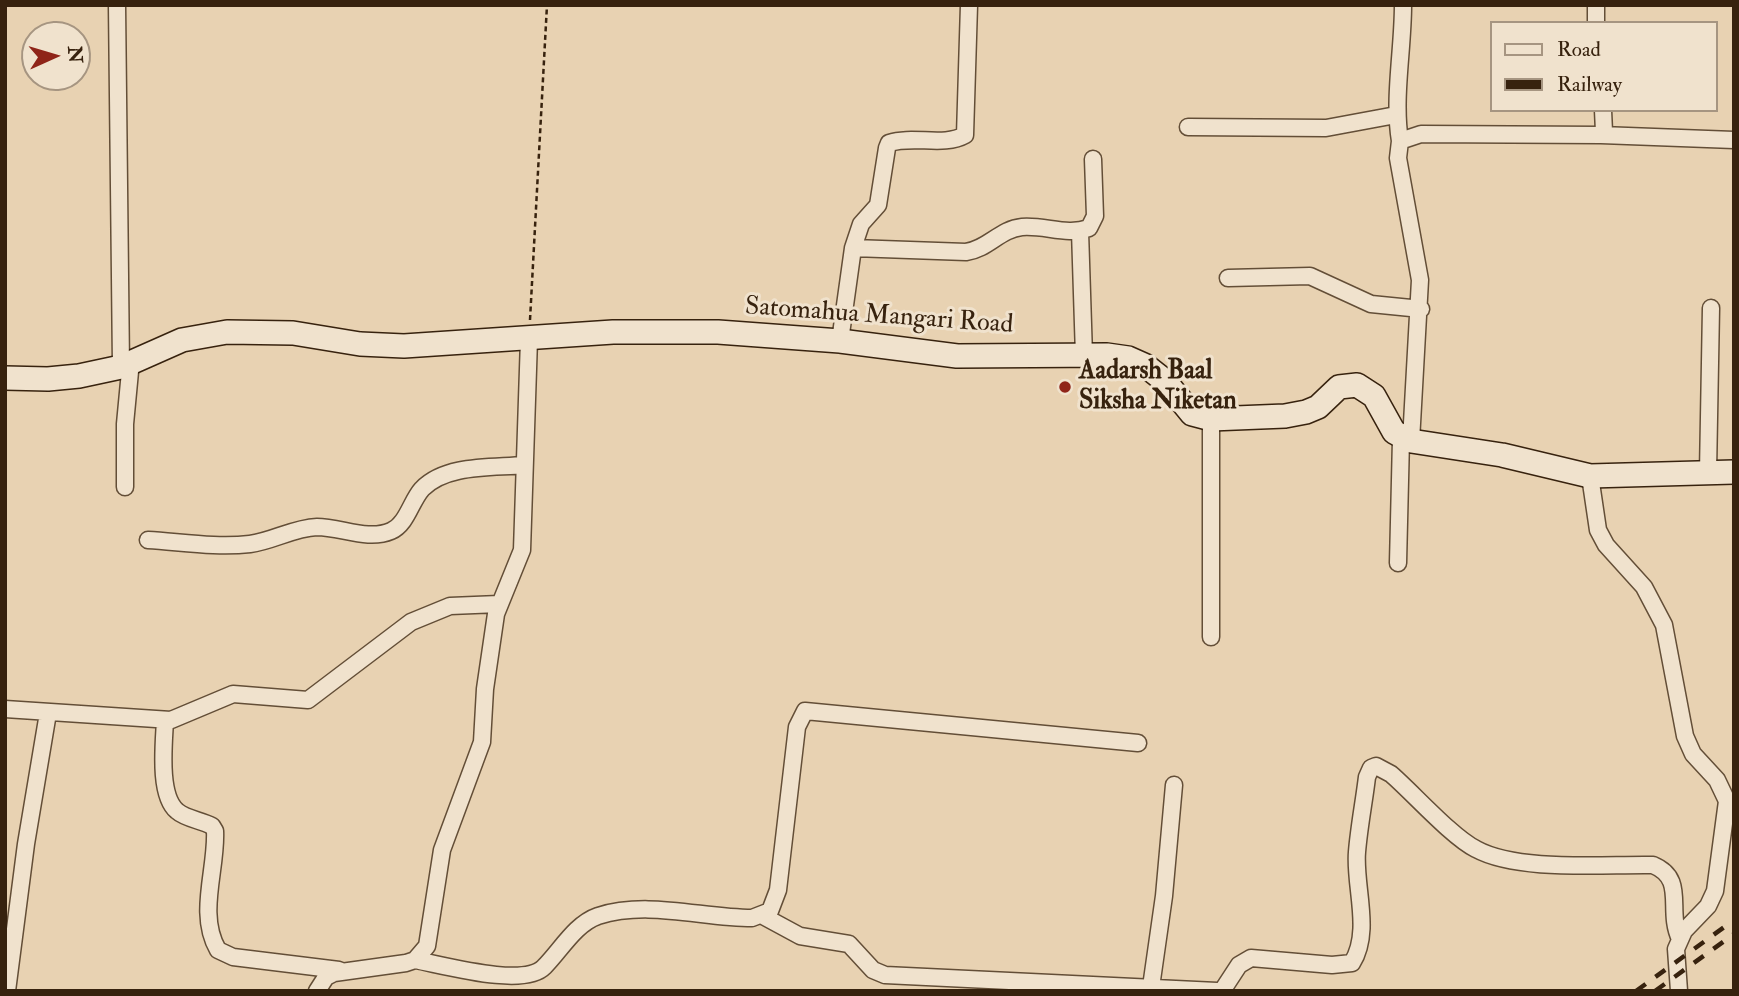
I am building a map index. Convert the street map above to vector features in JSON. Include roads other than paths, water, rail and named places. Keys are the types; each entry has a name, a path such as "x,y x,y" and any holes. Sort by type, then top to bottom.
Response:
{"street":[{"path":"117,5 126,364 125,487"},
{"path":"840,341 853,248 861,224 878,205 889,143 965,135 969,5"},
{"path":"1398,563 1413,361 1421,309 1418,260 1398,158 1400,141 1396,115 1403,54 1403,5"},
{"path":"1601,135 1604,132 1603,112"},
{"path":"1188,127 1326,128 1396,115"},
{"path":"1400,141 1421,134 1601,135 1734,140"},
{"path":"853,248 966,252 979,250 1009,230 1023,227 1080,231 1090,228 1095,216 1093,159"},
{"path":"1080,231 1084,356"},
{"path":"1228,278 1310,276 1371,304 1421,309"},
{"path":"1708,472 1711,308"},
{"name":"Satomahua Mangari Road","path":"5,378 48,379 126,364 182,340 228,332 293,333 360,344 404,346 613,332 705,332 840,341 957,356 1128,358 1146,366 1165,381 1192,414 1211,419"},
{"path":"415,960 427,946 442,850 482,742 489,656 499,604 522,550 529,339"},
{"path":"1211,637 1211,419 1285,416 1306,412 1318,407 1339,387 1357,385 1374,396 1385,419 1406,440 1502,455 1590,476 1734,472"},
{"path":"148,540 248,545 300,528 318,527 366,535 385,534 394,530 423,489 440,477 455,472 524,465"},
{"path":"1590,476 1598,530 1606,545 1644,587 1664,625 1685,736 1700,764 1717,780 1727,801 1716,891 1708,906 1695,916 1679,939 1675,962 1679,991"},
{"path":"5,709 165,720 182,718 233,694 314,699 380,643 411,622 450,606 499,604"},
{"path":"317,991 326,977 343,970 415,960 520,977 542,970 582,925 613,912 634,909 740,918 762,916 770,911 778,890 797,727 805,711 1138,743"},
{"path":"8,991 28,830 48,713"},
{"path":"165,720 164,770 171,803 177,811 212,826 215,831 209,906 211,930 218,950 233,957 343,970"},
{"path":"762,916 800,936 849,944 873,970 885,975 1220,991 1239,965 1251,958 1332,965 1352,963 1357,951 1361,908 1357,850 1367,777 1371,768 1376,766 1391,774 1475,849 1500,859 1537,864 1653,865 1666,870 1672,879 1673,924 1679,939"},
{"path":"1151,986 1164,895 1174,785"}],"railway":[{"path":"1636,991 1734,920"},
{"path":"1655,991 1734,934"}],"place":[{"name":"Aadarsh Baal Siksha Niketan","path":"1065,387"}]}
